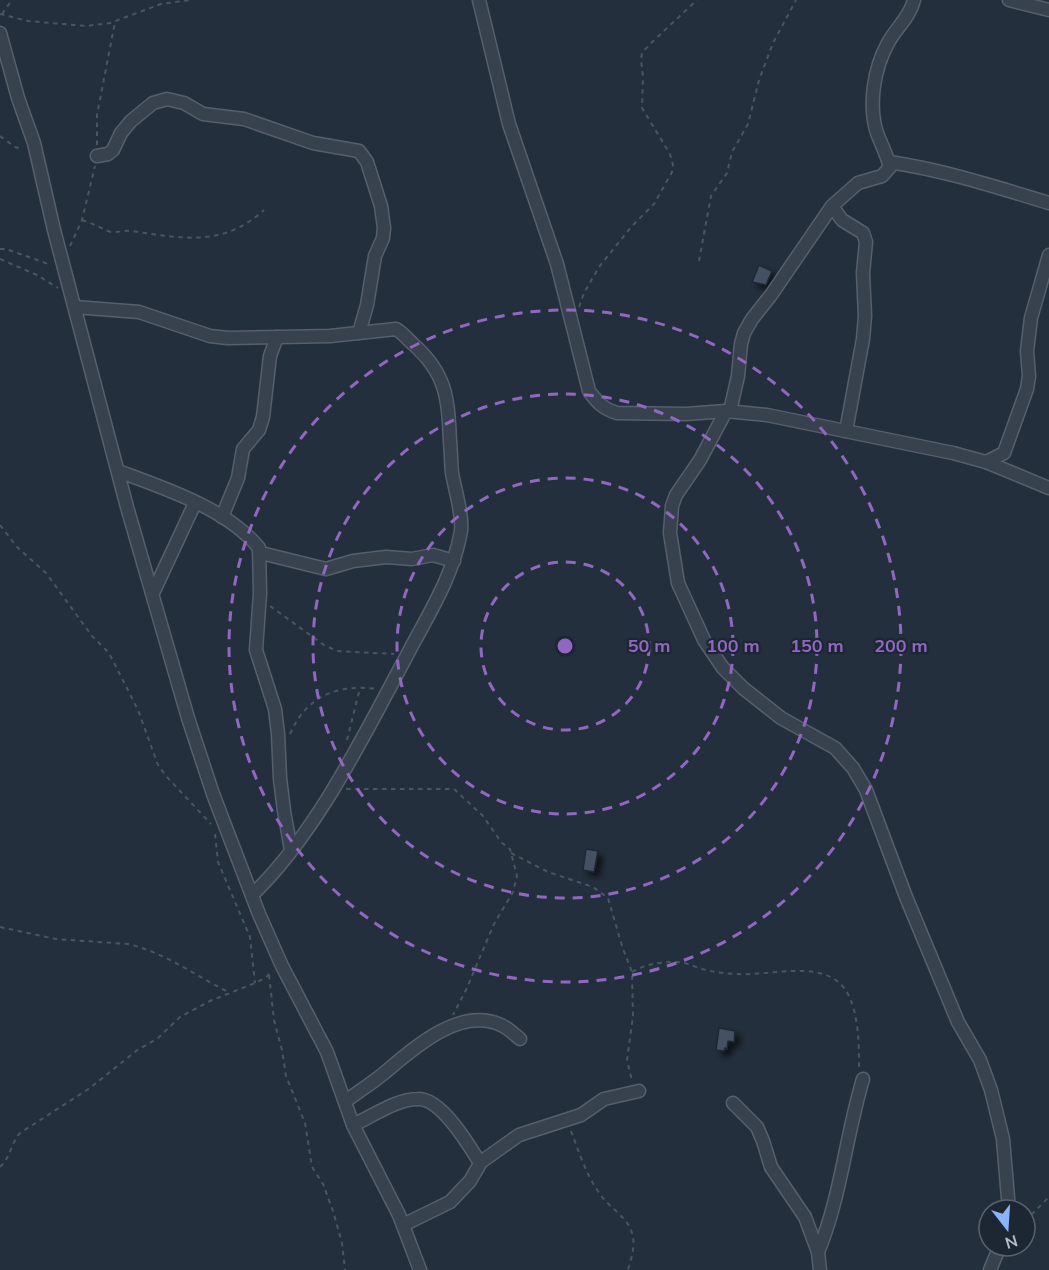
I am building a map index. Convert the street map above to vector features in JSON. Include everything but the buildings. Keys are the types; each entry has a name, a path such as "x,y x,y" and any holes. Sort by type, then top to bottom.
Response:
{"street":[{"path":"479,0 509,124 554,253 589,391 596,402 607,410 617,413 647,415 728,411 767,415 953,453 986,462 1049,488"},
{"path":"914,0 911,11 885,50 872,99 875,126 890,167 882,176 858,183 832,206 744,333 735,396 700,460 676,495 672,506 670,533 678,583 704,640 723,668 743,688 781,718 835,748 853,768 866,790 906,897 958,1022 980,1060 991,1090 1003,1139 1008,1198"},
{"path":"1009,0 1049,10"},
{"path":"0,33 37,153 118,471 188,718 213,794 280,961 327,1052 354,1125 403,1225 420,1270"},
{"path":"97,156 108,154 113,150 121,133 131,121 153,103 167,99 184,103 203,114 244,118 313,143 359,151 367,162 384,219 383,238 375,256 367,305 359,333"},
{"path":"889,162 959,176 1049,203"},
{"path":"832,206 842,220 863,233 867,242 863,273 865,316 863,339 846,431"},
{"path":"986,462 1004,453 1027,389 1029,376 1027,351 1031,318 1049,255"},
{"path":"73,301 139,312 210,336 243,339 359,333 387,329 401,332 426,357 438,372 443,383 449,420 452,470 462,527 452,570 417,640 332,789 291,850 252,895"},
{"path":"222,517 238,478 243,449 259,430 263,417 270,356 277,337"},
{"path":"118,471 195,503 222,517 239,527 259,548 261,553 260,598 256,650 274,709 278,734 280,778 291,850"},
{"path":"153,593 195,503"},
{"path":"261,553 326,569 354,561 386,557 412,559 433,555 454,561"},
{"path":"346,1101 432,1036 454,1025 474,1020 493,1022 520,1039"},
{"path":"818,1252 833,1202 861,1073"},
{"path":"403,1225 450,1202 470,1181 480,1164 519,1135 584,1113 604,1099 634,1092"},
{"path":"354,1125 399,1103 418,1098 430,1101 440,1108 471,1148 480,1164"},
{"path":"733,1103 757,1127 764,1141 771,1167 805,1216 818,1252 820,1270"}],"path":[{"path":"12,0 1,14 28,21 86,26 115,22 160,4 190,0"},
{"path":"699,261 711,196 727,173 732,152 748,124 759,80 773,43 796,0"},
{"path":"573,325 585,293 600,267 631,227 654,204 672,172 673,165 669,154 642,108 641,60 642,53 650,44 694,1"},
{"path":"0,249 64,266 82,220 97,156 97,115 115,22"},
{"path":"0,136 15,147 37,153"},
{"path":"82,220 113,232 129,231 148,235 208,238 249,224 264,210"},
{"path":"0,259 37,275 73,301"},
{"path":"0,525 17,547 46,573 92,636 109,653 138,710 158,765 212,825 218,862 250,937 255,983"},
{"path":"260,598 324,645 337,651 391,653 405,659"},
{"path":"347,740 360,687"},
{"path":"288,740 301,715 320,698 338,689 360,687 389,690"},
{"path":"332,789 380,791 454,789 483,816 501,842 509,848 517,876 515,887 494,924 447,1028"},
{"path":"511,853 548,872 593,887 608,898 632,972 633,1016 627,1060 634,1092"},
{"path":"0,927 56,939 138,946 231,993"},
{"path":"0,1167 8,1159 16,1137 20,1133 90,1088 136,1051 158,1038 180,1017 255,983 269,975 280,961"},
{"path":"632,972 644,965 657,962 679,962 740,975 807,971 821,973 843,986 850,997 860,1045 861,1073"},
{"path":"269,975 274,1020 286,1076 305,1123 312,1167 323,1184 333,1211 342,1243 345,1270"},
{"path":"566,1120 586,1171 597,1191 605,1202 624,1219 633,1235 628,1270"},
{"path":"1037,1209 1049,1197"}]}
